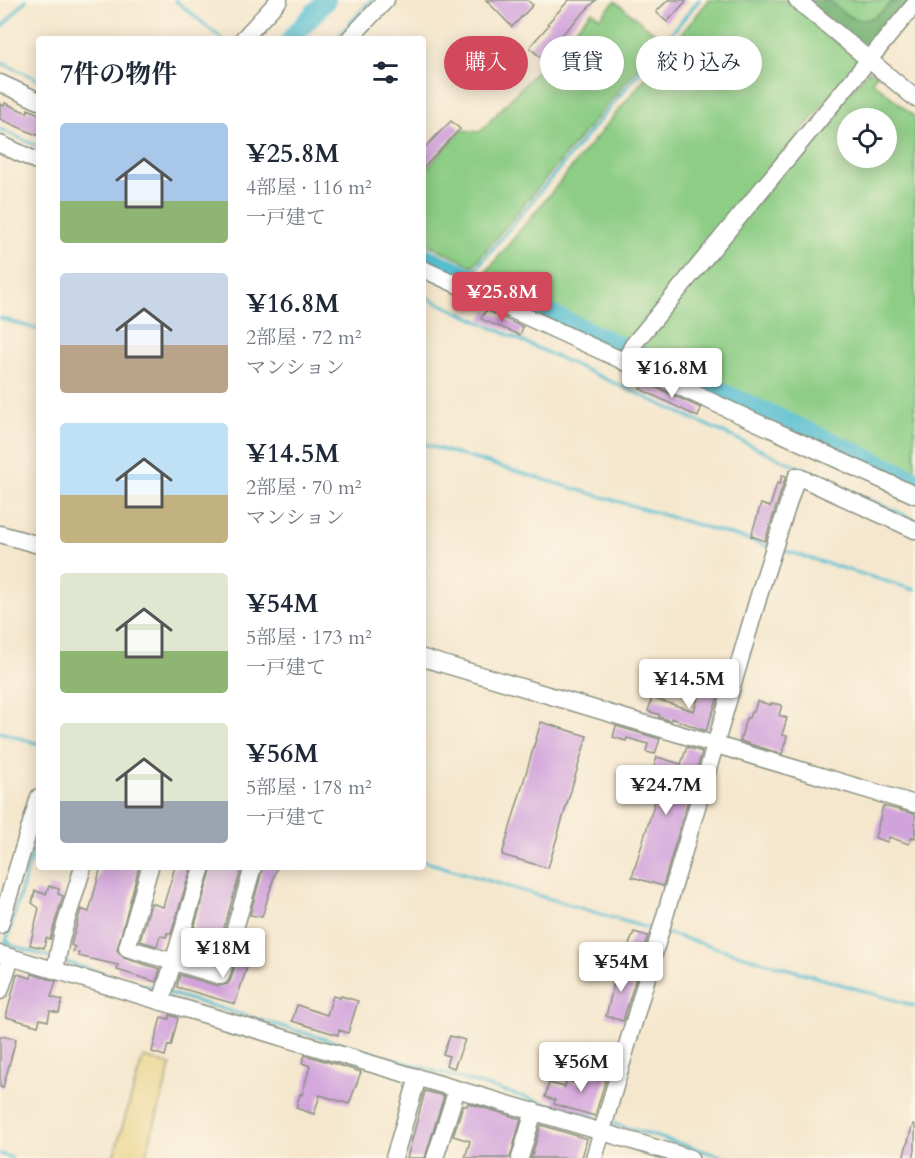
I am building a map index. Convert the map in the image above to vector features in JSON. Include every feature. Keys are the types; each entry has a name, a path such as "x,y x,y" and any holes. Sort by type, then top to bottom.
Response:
{"street":[{"path":"246,36 279,0"},
{"path":"352,36 386,0"},
{"path":"797,0 915,98"},
{"path":"624,362 633,345 915,4"},
{"path":"0,83 36,100"},
{"path":"0,144 36,161"},
{"path":"426,270 915,495"},
{"path":"594,1158 796,476 915,530"},
{"path":"0,534 36,544"},
{"path":"426,659 639,721 717,740 915,804"},
{"path":"0,925 36,809"},
{"path":"57,962 62,935 82,870"},
{"path":"149,870 127,948 221,976 252,870"},
{"path":"163,995 201,870"},
{"path":"0,992 5,955 57,962 457,1089 534,1111 604,1125 690,1158"},
{"path":"394,1158 418,1077"},
{"path":"435,1158 457,1089"},
{"path":"520,1158 534,1111"}],"green space":[{"path":"709,0 789,0 856,57 858,62 627,344 482,277 636,89 762,90 762,36 679,36"},
{"path":"802,0 912,0 872,47 867,48"},
{"path":"804,0 828,0 847,14 861,20 876,15 894,0 911,0 870,46 860,46"},
{"path":"615,1 658,36 636,36 636,70 624,85 624,36 569,36 592,11 600,18"},
{"path":"540,67 540,90 620,90 473,266 426,243 426,170 462,130 480,132 519,90 528,90 528,80"},
{"path":"868,71 878,73 872,81 915,117 915,476 636,347"}],"sand":[{"path":"143,1057 171,1065 145,1158 113,1158"}],"building":[{"path":"486,0 527,0 533,5 512,27"},
{"path":"569,0 596,0 561,36 540,36 540,57 530,48 549,25 547,24"},
{"path":"668,0 687,0 667,22 656,12"},
{"path":"5,103 27,113 28,109 36,113 36,135 0,119 0,104 4,106"},
{"path":"451,121 460,129 426,165 426,146"},
{"path":"486,310 523,327 520,335 481,319"},
{"path":"644,382 701,408 698,417 640,389"},
{"path":"782,475 786,476 765,541 751,536 761,504 770,507 777,483 780,484"},
{"path":"716,687 721,689 706,731 671,718 671,721 659,717 660,715 648,711 652,698 694,711 700,690 714,692"},
{"path":"757,701 782,705 779,715 787,718 782,735 787,736 782,754 740,741 746,718 754,712"},
{"path":"541,722 587,736 548,868 502,855"},
{"path":"616,726 660,739 655,754 646,752 648,744 613,737"},
{"path":"687,747 702,752 663,886 632,877 660,785 660,781 651,777 657,757 681,764"},
{"path":"883,806 915,814 915,838 912,837 909,844 889,837 888,842 875,838"},
{"path":"100,870 138,870 117,950 124,958 160,969 156,982 117,970 118,965 78,956 79,953 73,952 75,947 71,945 81,909 89,912"},
{"path":"174,870 190,870 171,934 167,933 166,937 160,936 157,946 140,941 151,903 163,907"},
{"path":"211,870 241,870 214,961 186,955"},
{"path":"262,870 276,870 262,917 250,915"},
{"path":"49,886 59,889 58,894 63,896 50,939 46,938 44,948 30,945 39,908 32,903 35,891 46,894"},
{"path":"634,932 648,936 642,957 626,952"},
{"path":"243,939 255,942 235,1004 177,987 180,975 218,986 228,984"},
{"path":"618,966 638,971 623,1021 606,1016"},
{"path":"17,974 31,978 32,974 56,981 51,997 62,1000 59,1013 50,1011 48,1021 40,1019 38,1026 6,1017"},
{"path":"333,996 358,1001 348,1033 339,1030 338,1035 292,1021 297,1005 327,1015"},
{"path":"170,1015 178,1018 171,1046 168,1045 165,1056 152,1052 161,1017 169,1019"},
{"path":"2,1036 16,1039 3,1088 0,1087 0,1038"},
{"path":"450,1036 465,1040 454,1068 446,1065 449,1056 443,1054"},
{"path":"305,1055 361,1072 349,1104 320,1095 314,1114 296,1108 310,1066 302,1063"},
{"path":"606,1056 612,1058 595,1116 554,1104 555,1100 545,1097 549,1083 565,1087 566,1081 585,1085 588,1075 598,1078"},
{"path":"425,1091 444,1096 425,1158 407,1158"},
{"path":"468,1103 521,1119 510,1158 465,1158 470,1141 453,1136 463,1105 467,1106"},
{"path":"913,1124 915,1125 915,1150 913,1158 903,1158"},
{"path":"541,1125 587,1139 582,1158 531,1158"}],"waterway":[{"path":"0,29 26,0"},
{"path":"175,0 218,36"},
{"path":"294,36 326,0"},
{"path":"338,36 371,0"},
{"path":"469,277 699,0"},
{"path":"0,62 36,79"},
{"path":"0,129 36,146"},
{"path":"426,257 618,345"},
{"path":"426,297 915,520"},
{"path":"0,318 36,329"},
{"path":"641,356 915,480"},
{"path":"426,445 769,546"},
{"path":"779,549 915,590"},
{"path":"0,732 36,743"},
{"path":"4,949 36,840"},
{"path":"426,862 654,930"},
{"path":"666,933 915,1006"},
{"path":"6,940 13,946 53,958"},
{"path":"62,961 159,990"},
{"path":"168,993 599,1119"},
{"path":"611,1123 727,1158"},
{"path":"0,1154 12,1158"}]}
